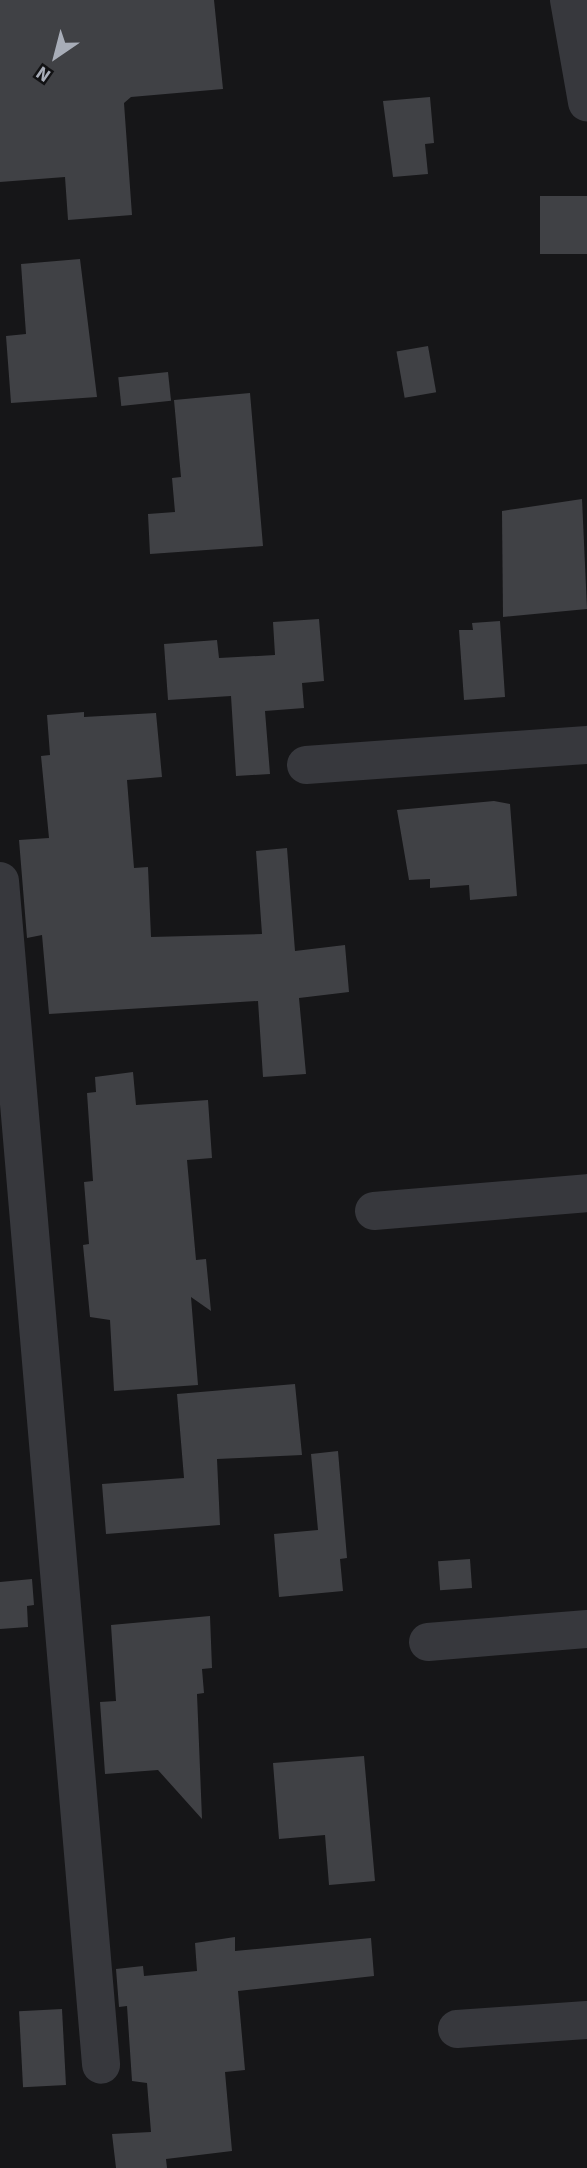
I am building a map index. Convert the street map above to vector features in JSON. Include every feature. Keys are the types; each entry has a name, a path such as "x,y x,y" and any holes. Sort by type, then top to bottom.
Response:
{"street":[{"path":"569,0 587,102"},
{"path":"306,765 587,745"},
{"path":"0,881 101,2065"},
{"path":"374,1211 587,1193"},
{"path":"428,1642 587,1629"},
{"path":"457,2029 587,2020"}],"building":[{"path":"0,0 214,0 223,89 131,97 124,103 132,215 68,220 65,177 0,182"},
{"path":"430,97 434,143 425,144 428,174 393,177 383,101"},
{"path":"540,196 587,196 587,254 540,254"},
{"path":"80,259 97,397 11,403 6,336 26,334 21,264"},
{"path":"428,346 436,392 405,398 396,352"},
{"path":"168,372 171,401 121,406 118,377"},
{"path":"250,393 263,546 150,554 148,514 175,512 172,478 181,477 174,400"},
{"path":"582,499 587,609 503,617 502,511"},
{"path":"319,619 324,681 302,683 304,708 265,711 270,774 236,776 231,696 168,700 164,644 217,640 219,658 275,655 273,622"},
{"path":"500,621 505,697 464,700 459,630 473,630 472,623"},
{"path":"84,712 84,717 156,713 162,777 127,780 134,868 148,867 151,937 262,934 256,851 287,848 295,951 345,945 349,992 299,998 306,1074 263,1077 258,1001 49,1014 42,935 27,938 19,840 49,838 41,756 50,755 47,715"},
{"path":"494,801 510,804 517,896 470,900 469,885 430,888 430,879 409,880 397,810"},
{"path":"133,1072 136,1105 208,1100 212,1158 187,1160 196,1260 206,1259 211,1311 191,1297 198,1385 114,1391 110,1320 90,1317 83,1245 89,1244 84,1182 93,1181 87,1093 96,1092 95,1077"},
{"path":"295,1384 302,1455 217,1459 220,1525 106,1534 102,1484 184,1478 177,1394"},
{"path":"338,1451 347,1558 340,1559 343,1591 279,1597 274,1534 318,1530 311,1454"},
{"path":"470,1559 472,1588 440,1590 438,1561"},
{"path":"32,1579 34,1605 27,1606 28,1627 0,1629 0,1582"},
{"path":"210,1616 212,1668 202,1669 204,1693 197,1694 202,1819 158,1770 105,1774 100,1702 116,1701 111,1625"},
{"path":"364,1756 375,1881 329,1885 325,1835 279,1839 273,1763"},
{"path":"235,1937 235,1951 371,1938 374,1976 238,1991 245,2070 225,2072 232,2151 166,2159 167,2168 116,2168 112,2134 151,2132 147,2083 132,2081 127,2006 119,2007 116,1969 143,1966 144,1976 197,1971 195,1943"},
{"path":"62,2009 66,2085 23,2087 19,2011"}]}
